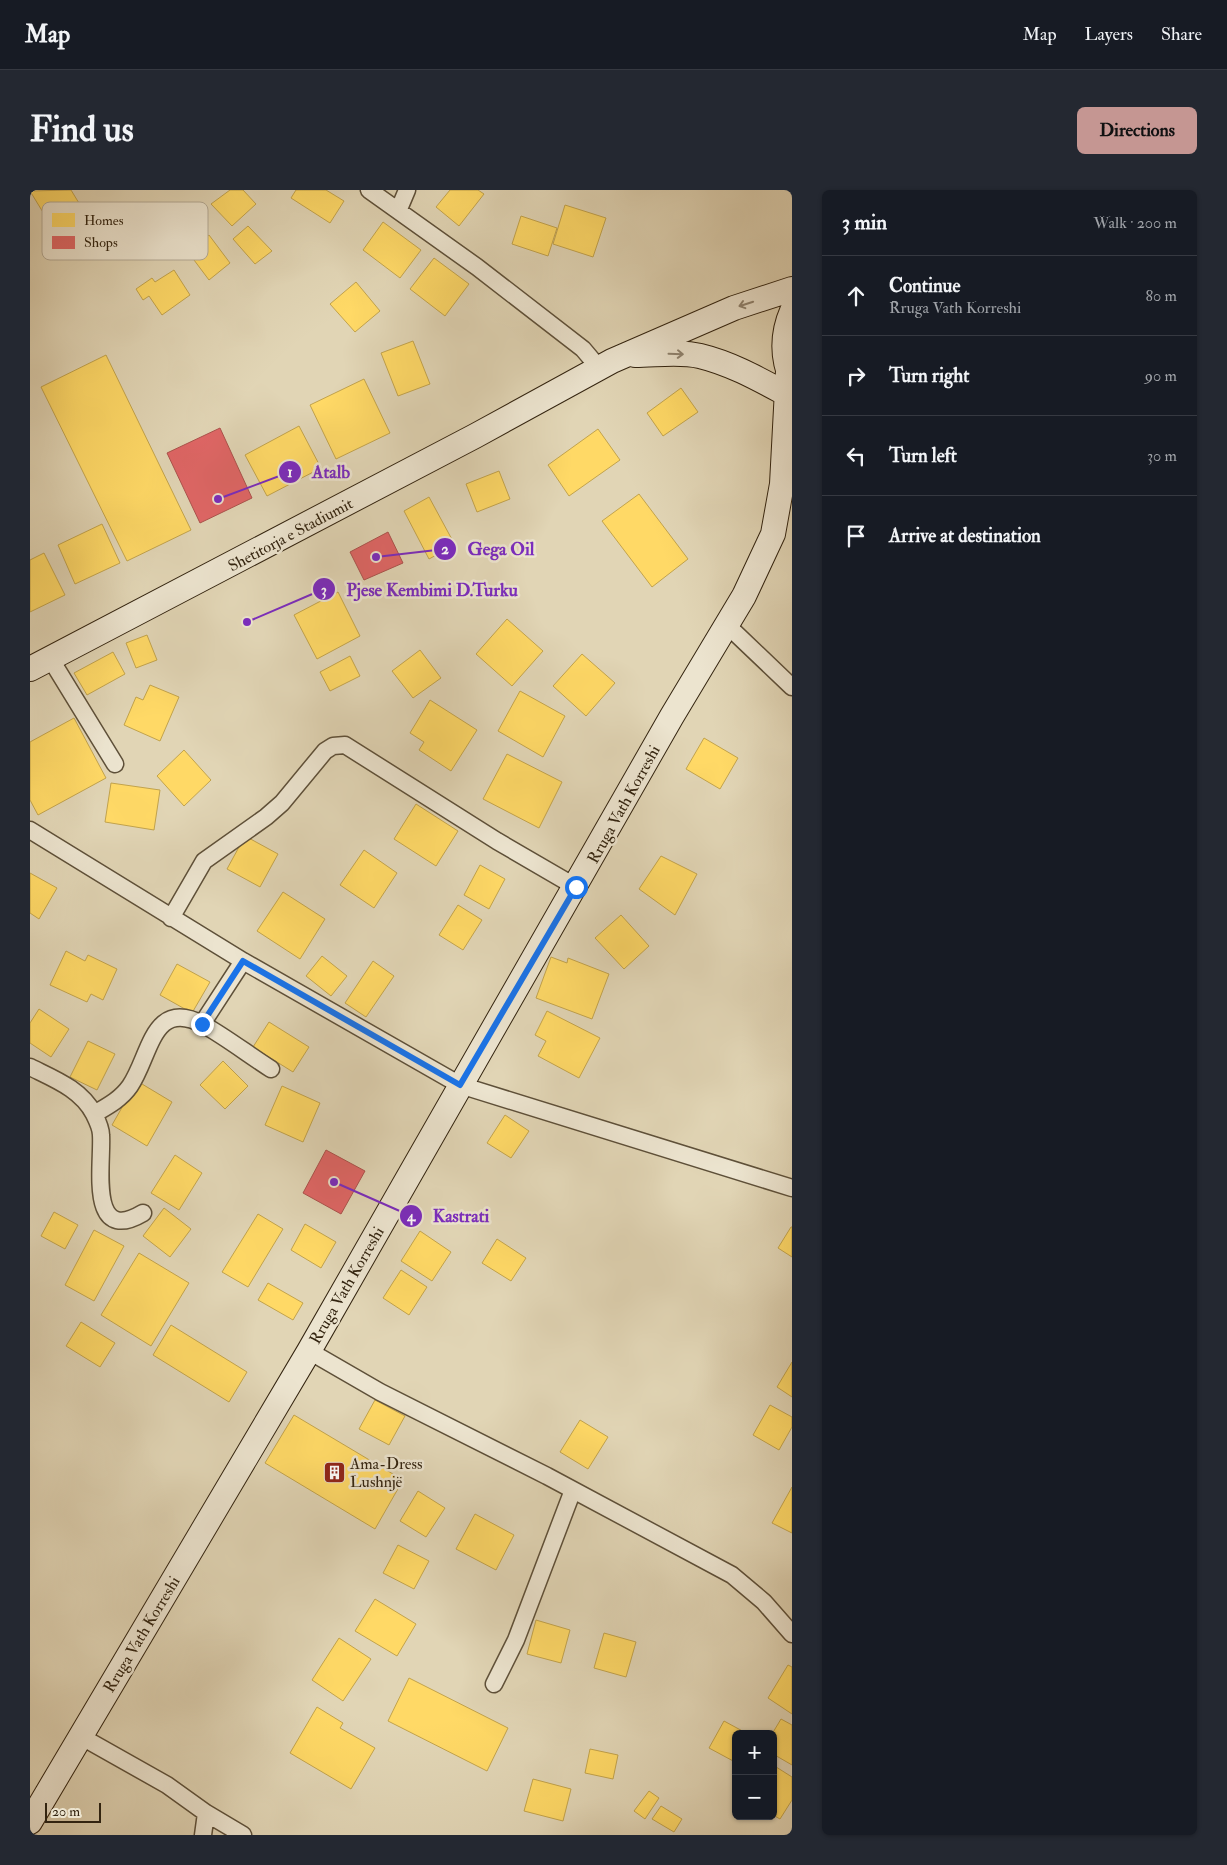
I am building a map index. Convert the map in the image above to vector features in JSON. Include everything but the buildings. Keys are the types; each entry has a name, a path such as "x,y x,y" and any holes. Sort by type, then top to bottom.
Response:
{"main road":[{"name":"Shetitorja e Stadiumit","path":"40,664 362,496 599,368 657,340 734,308 792,289"},
{"name":"Rruga Vath Korreshi","path":"30,1822 308,1350 576,887 672,716 728,626 773,534 782,484 790,386 784,342 792,311"},
{"name":"Shetitorja e Stadiumit","path":"628,355 680,354 700,356 790,386"},
{"path":"730,366 750,379 765,396 776,418 784,448"},
{"name":"Rruga Vath Korreshi","path":"773,534 792,517"}],"street":[{"path":"369,190 399,210 583,350 599,368"},
{"path":"399,210 407,190"},
{"path":"728,626 792,687"},
{"path":"40,664 115,764"},
{"path":"171,918 204,861 266,818 282,803 325,751 333,746 345,745 497,841 576,887"},
{"path":"30,830 243,961 460,1085 792,1188"},
{"path":"202,1024 243,961"},
{"path":"94,1114 115,1101 129,1086 143,1063 156,1030 167,1020 179,1018 202,1024 271,1069"},
{"path":"30,1067 83,1097 94,1114 101,1133 99,1195 106,1211 117,1220 132,1220 143,1213"},
{"path":"308,1350 380,1392 573,1490 732,1575 764,1602 790,1629"},
{"path":"494,1684 516,1640 573,1490"},
{"path":"80,1736 167,1784 206,1813 243,1835"},
{"path":"203,1835 206,1813"}],"place":[{"name":"Atalb","path":"218,499"},
{"name":"Gega Oil","path":"376,557"},
{"name":"Pjese Kembimi D.Turku","path":"247,622"},
{"name":"Kastrati","path":"334,1182"},
{"name":"Ama-Dress Lushnjë","path":"334,1472"}],"route":[{"path":"202,1024 243,961 460,1085 576,887"}]}
